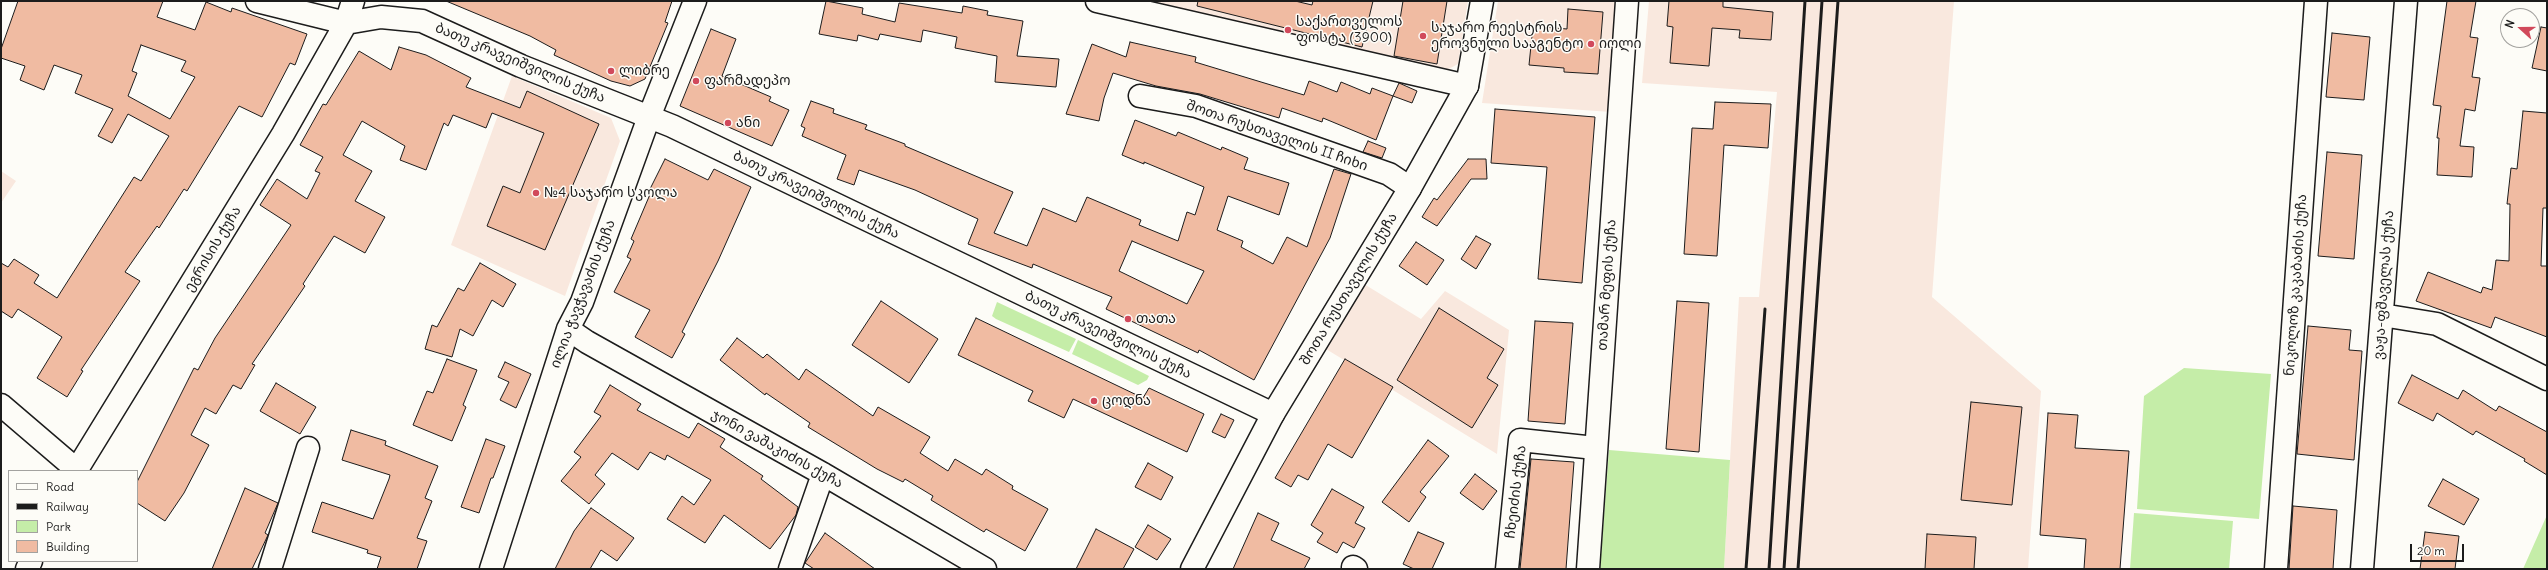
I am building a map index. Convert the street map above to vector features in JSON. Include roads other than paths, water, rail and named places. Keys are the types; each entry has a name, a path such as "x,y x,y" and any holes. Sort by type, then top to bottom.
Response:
{"street":[{"path":"257,1 346,23"},
{"name":"ეგრისის ქუჩა","path":"76,470 283,134 346,23 353,1"},
{"name":"ილია ჭავჭავაძის ქუჩა","path":"491,569 568,329 582,302 649,117 695,1"},
{"path":"1097,1 1467,86"},
{"name":"შოთა რუსთაველის ქუჩა","path":"1192,569 1274,414 1410,188 1467,86 1482,1"},
{"name":"თამარ მეფის ქუჩა","path":"1588,569 1595,448 1627,1"},
{"name":"ნიკოლოზ კაკაბაძის ქუჩა","path":"2276,569 2316,1"},
{"name":"ვაჟა-ფშაველას ქუჩა","path":"2362,569 2406,1"},
{"name":"ბათუ კრავეიშვილის ქუჩა","path":"346,23 381,17 422,21 521,66 672,126 1274,414"},
{"name":"შოთა რუსთაველის II ჩიხი","path":"1140,96 1196,106 1389,174 1410,188"},
{"path":"2382,315 2437,324 2547,379"},
{"name":"ჯონი ვაშაკიძის ქუჩა","path":"568,329 586,342 823,474 985,569"},
{"path":"1,405 76,470"},
{"name":"ჩხეიძის ქუჩა","path":"1507,569 1520,440 1595,448"},
{"path":"270,569 308,448"},
{"path":"790,569 823,474"}],"railway":[{"path":"1769,569 1805,1"},
{"path":"1784,569 1822,1"},
{"path":"1798,569 1838,1"},
{"path":"1746,569 1765,309"}],"place":[{"name":"საქართველოს ფოსტა (3900)","path":"1288,30"},
{"name":"საჯარო რეესტრის ეროვნული სააგენტო","path":"1423,36"},
{"name":"იოლი","path":"1591,44"},
{"name":"ლიბრე","path":"611,71"},
{"name":"ფარმადეპო","path":"696,81"},
{"name":"ანი","path":"728,123"},
{"name":"№4 საჯარო სკოლა","path":"536,193"},
{"name":"თათა","path":"1128,319"},
{"name":"ცოდნა","path":"1094,401"}]}
